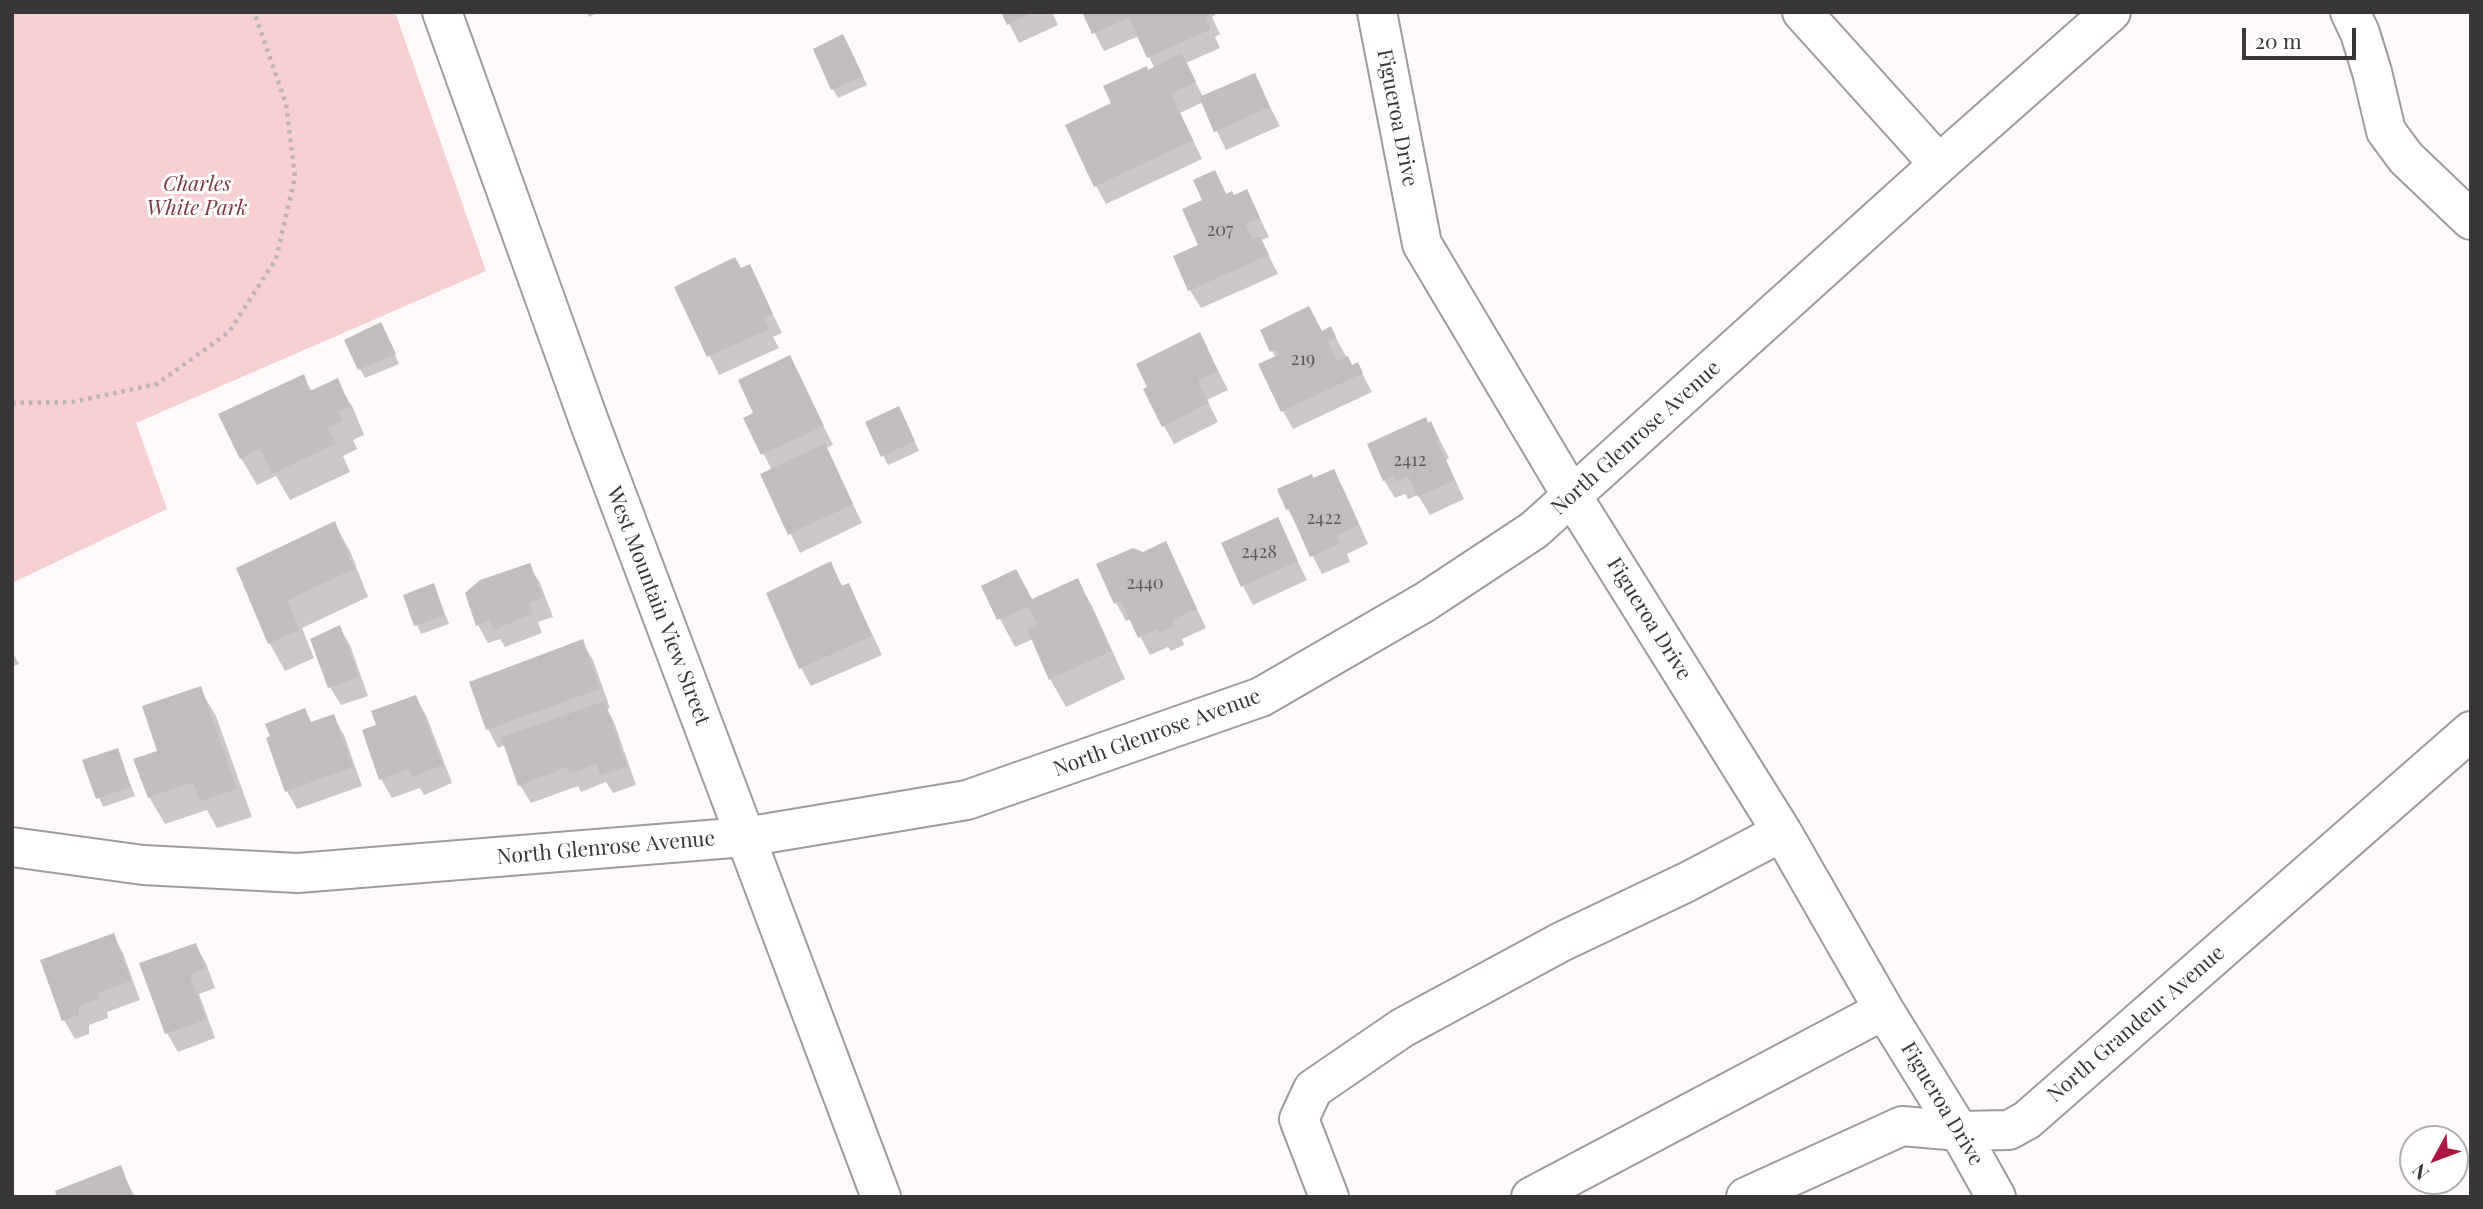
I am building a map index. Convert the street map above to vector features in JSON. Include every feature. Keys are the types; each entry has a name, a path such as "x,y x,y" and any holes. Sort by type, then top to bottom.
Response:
{"street":[{"name":"West Mountain View Street","path":"442,12 590,424 881,1197"},
{"path":"1802,12 1940,164"},
{"name":"North Glenrose Avenue","path":"12,847 143,865 298,873 746,837 967,800 1261,697 1425,602 1534,530 2111,12"},
{"path":"2350,12 2360,33 2372,72 2386,131 2406,158 2471,220"},
{"name":"Figueroa Drive","path":"1379,14 1422,244 1572,496 1782,832 1996,1197"},
{"name":"North Grandeur Avenue","path":"1746,1197 1902,1125 1959,1131 2009,1130 2027,1120 2471,732"},
{"path":"1329,1197 1299,1119 1313,1089 1414,1021 1561,942 1688,882 1782,832"},
{"path":"1531,1197 1884,1010"}],"path":[{"path":"12,403 73,402 157,384 229,332 276,259 295,177 286,104 254,12"}],"green space":[{"name":"Charles White Park","path":"12,12 395,12 486,271 136,423 167,509 12,583"}],"building":[{"path":"1001,12 1035,12 1007,25"},
{"path":"1082,12 1209,12 1210,15 1206,18 1211,29 1147,58 1129,18 1092,34"},
{"path":"843,34 863,76 831,90 813,49"},
{"path":"1182,53 1196,82 1171,94 1193,140 1094,187 1065,125 1111,103 1103,86 1147,66 1148,70"},
{"path":"1255,73 1270,107 1214,132 1199,97"},
{"path":"1215,170 1226,194 1232,191 1234,195 1247,189 1260,218 1246,224 1253,239 1260,236 1269,255 1188,291 1173,256 1198,245 1182,209 1202,200 1193,180"},
{"path":"735,257 741,268 750,264 773,314 764,318 770,329 707,357 674,287"},
{"path":"1309,306 1322,331 1331,326 1336,337 1328,341 1337,361 1348,356 1352,365 1358,362 1363,373 1281,412 1258,364 1278,355 1276,349 1270,352 1260,330"},
{"path":"381,322 396,354 358,370 344,340"},
{"path":"1200,332 1218,371 1198,381 1209,403 1162,427 1143,389 1147,387 1136,364"},
{"path":"790,355 824,426 761,455 743,418 753,413 738,380"},
{"path":"304,374 310,391 338,378 350,407 339,412 343,421 328,428 336,444 272,474 260,449 240,459 218,414"},
{"path":"899,406 915,441 881,457 865,422"},
{"path":"1426,417 1428,423 1431,421 1455,480 1418,497 1408,476 1396,482 1393,476 1383,481 1367,444"},
{"path":"825,443 853,504 788,535 760,474"},
{"path":"1334,469 1359,525 1337,535 1341,543 1310,557 1277,489 1312,474 1313,478"},
{"path":"1278,517 1298,561 1241,587 1221,543"},
{"path":"335,521 354,569 288,600 299,630 268,644 236,568"},
{"path":"1166,541 1197,609 1172,620 1175,626 1158,633 1157,629 1138,638 1121,601 1114,604 1096,564 1133,548 1143,552"},
{"path":"831,561 841,586 849,583 872,636 799,669 766,593"},
{"path":"530,563 543,598 529,603 533,614 493,630 489,620 476,626 465,593 480,580"},
{"path":"1016,569 1032,599 1078,578 1111,651 1049,680 1027,629 1037,624 1028,607 997,620 981,586"},
{"path":"434,583 445,615 414,626 403,595"},
{"path":"340,625 359,677 328,688 310,639"},
{"path":"583,639 600,689 486,730 469,682"},
{"path":"201,686 237,789 200,801 193,782 148,798 133,759 157,751 142,706"},
{"path":"416,695 443,765 412,777 409,769 379,780 362,730 376,725 371,711"},
{"path":"605,701 627,767 600,775 597,764 569,774 567,767 518,786 501,737"},
{"path":"305,708 311,722 334,714 353,767 285,792 266,738 270,736 265,724"},
{"path":"118,748 131,787 96,799 82,760"},
{"path":"114,933 131,981 98,993 99,999 79,1006 79,1015 62,1021 40,960"},
{"path":"196,943 206,969 190,975 206,1020 165,1034 139,963"},
{"path":"121,1165 133,1197 57,1197 55,1191"}]}
